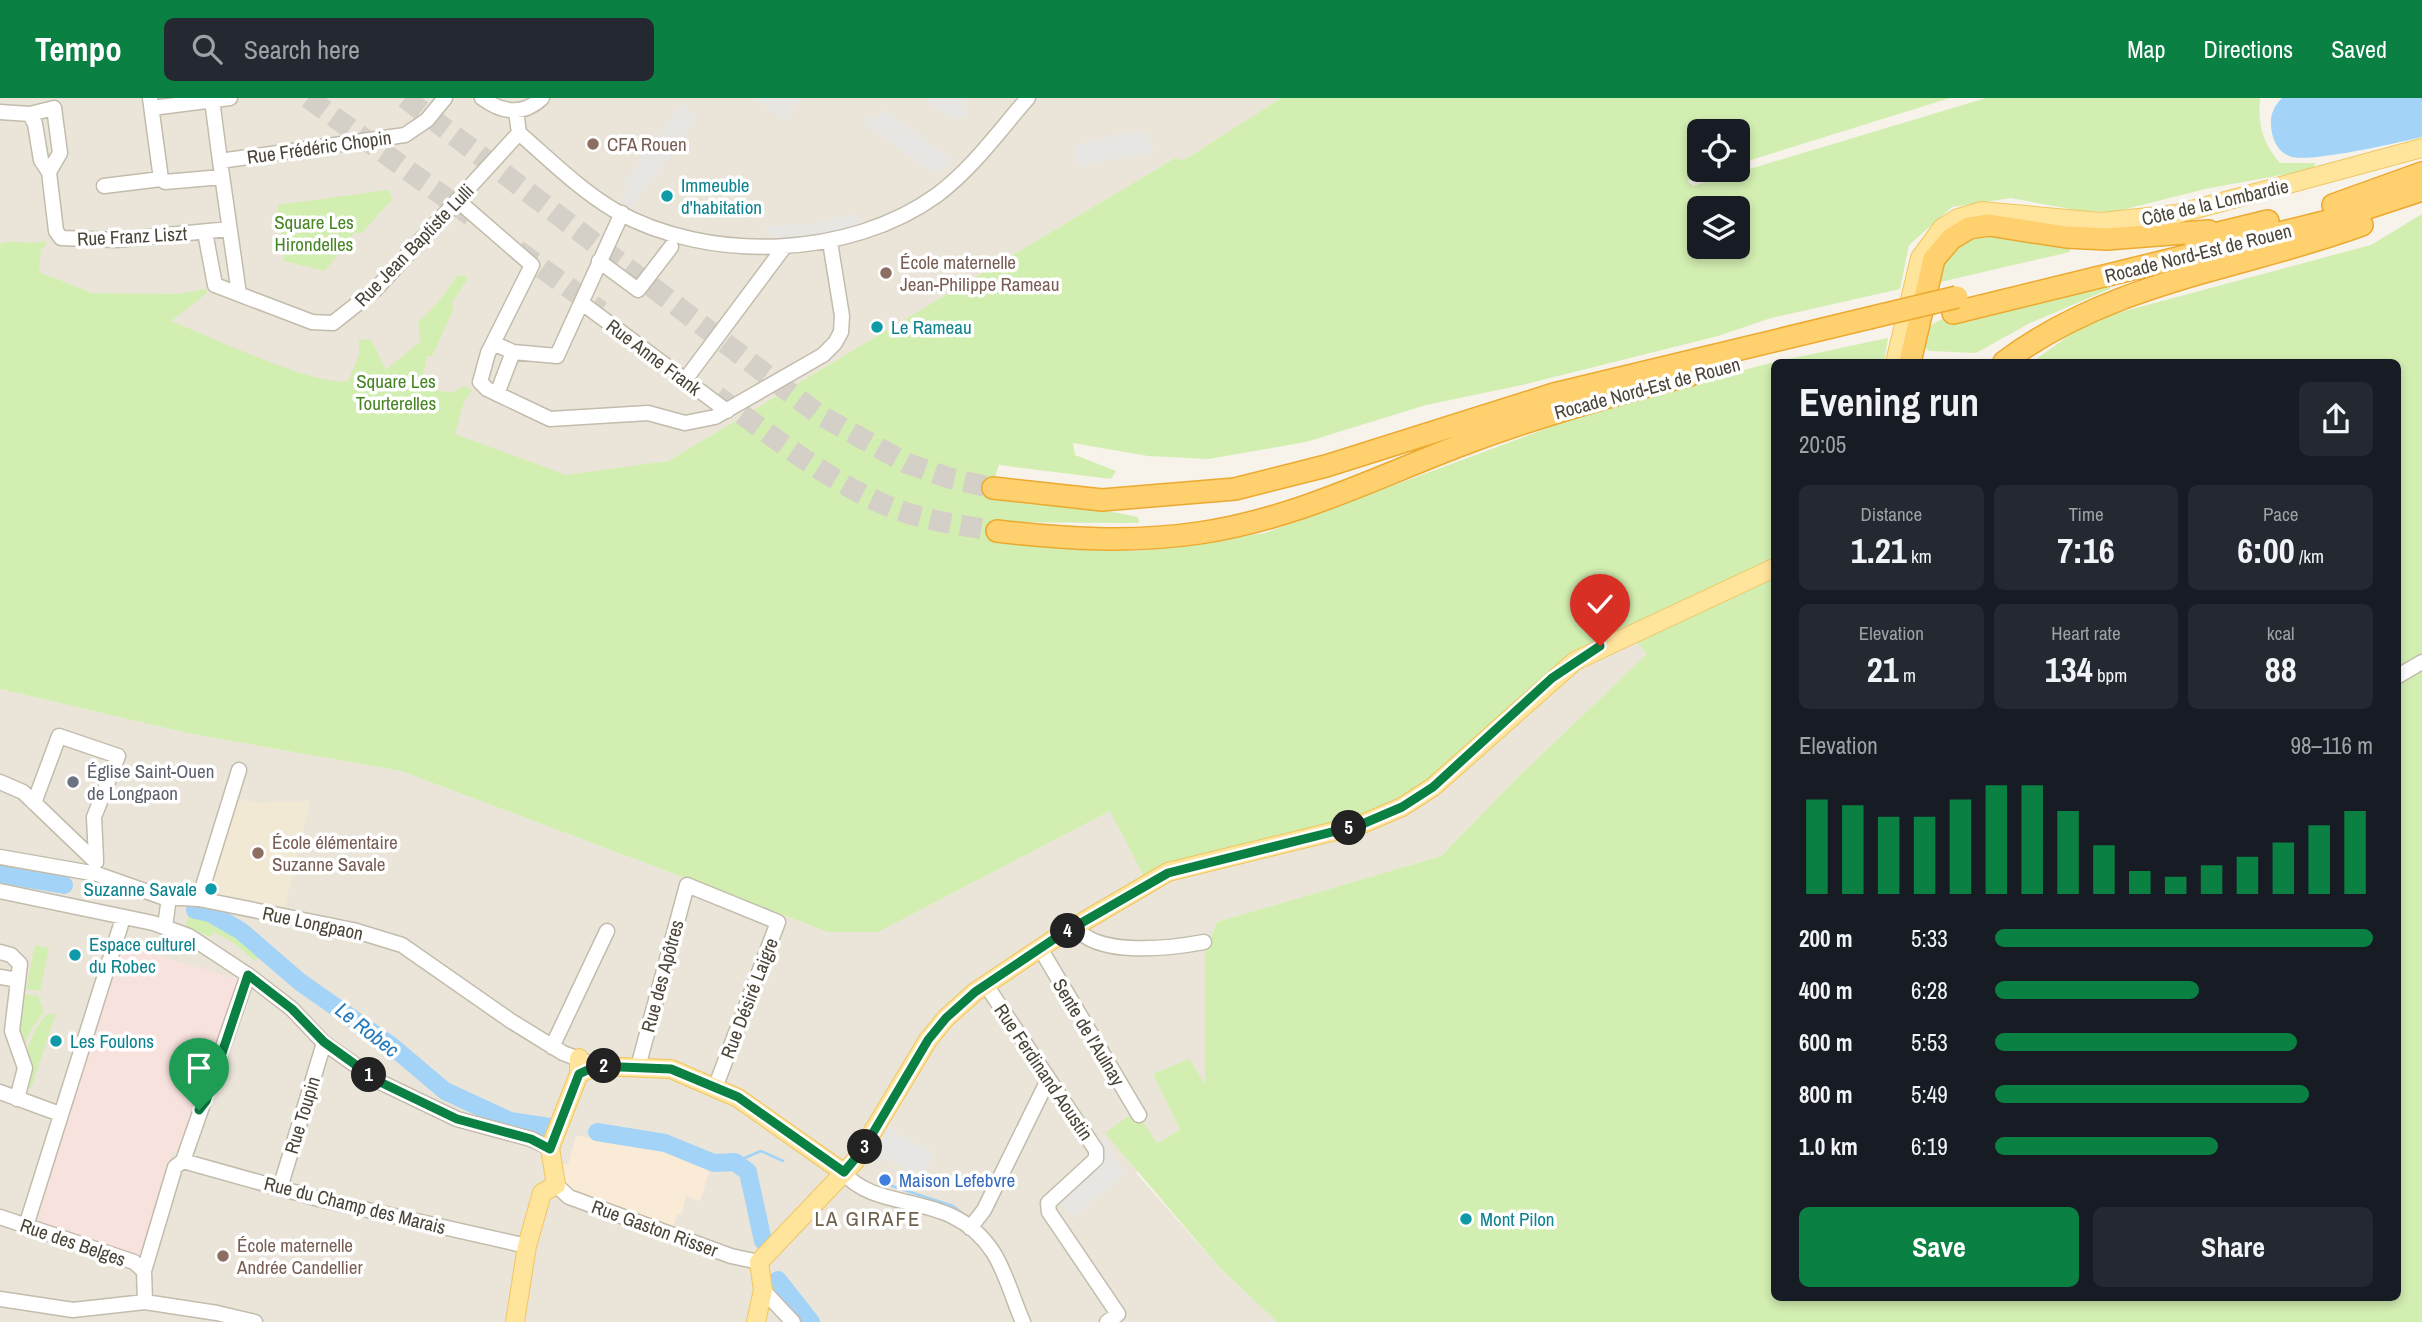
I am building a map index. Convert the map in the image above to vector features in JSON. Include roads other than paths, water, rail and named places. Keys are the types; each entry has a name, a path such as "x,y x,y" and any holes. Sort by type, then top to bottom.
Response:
{"highway":[{"name":"Rocade Nord-Est de Rouen","path":"1955,305 2337,204 2422,173"},
{"name":"Rocade Nord-Est de Rouen","path":"993,488 1102,500 1235,489 1326,466 1554,394 2328,221 2422,192"},
{"path":"2009,359 2065,322 2121,297 2169,281 2308,244 2382,217 2422,192"},
{"path":"1911,359 1934,259 1951,239 1969,228 1989,225 2066,237 2107,239 2232,230"},
{"name":"Rocade Nord-Est de Rouen","path":"997,531 1114,539 1187,535 1237,526 1332,498 1484,437 1593,401 1868,325"}],"main road":[{"name":"Côte de la Lombardie","path":"1896,359 1920,258 1942,228 1958,218 1990,211 2101,222 2177,214 2422,148"},
{"path":"1756,577 1771,564"},
{"path":"756,1322 763,1290 759,1262 864,1148 937,1028 954,1009 986,985 1075,926 1168,873 1360,825 1402,807 1433,787 1552,678 1575,661 1771,570"},
{"path":"515,1322 527,1246 542,1193 556,1185 550,1149 579,1066 671,1069 738,1097 844,1172"}],"street":[{"path":"161,179 151,103 230,98"},
{"name":"Rue Frédéric Chopin","path":"220,161 405,135 427,120 445,98"},
{"path":"482,98 499,109 516,111 533,106 542,98"},
{"path":"516,111 519,133 583,189 622,214 685,237 750,246 785,246 830,242 877,226 885,226 904,216 956,179 1028,98"},
{"name":"Rue Frédéric Chopin","path":"212,100 229,229"},
{"name":"Rue Franz Liszt","path":"0,113 30,114 54,108 60,153 49,172"},
{"name":"Rue Franz Liszt","path":"30,114 35,124 41,160 49,172 56,231 61,238 116,240 229,229"},
{"name":"Rue Jean Baptiste Lulli","path":"239,294 312,322 333,323 376,289 519,133"},
{"path":"104,186 161,179 165,182 222,177"},
{"path":"457,200 532,265 493,343 480,382 497,394 550,419 648,413 685,423 700,423 727,411 823,355 841,332 842,316 830,242"},
{"path":"493,343 513,352 557,356 622,214"},
{"path":"229,229 239,294"},
{"path":"205,232 213,283 239,294"},
{"path":"685,380 785,246"},
{"path":"599,261 638,290 671,247"},
{"name":"Rue Anne Frank","path":"582,303 727,411"},
{"path":"497,394 513,352"},
{"path":"2401,674 2422,662"},
{"path":"34,803 59,736 118,756 94,817 96,867"},
{"path":"200,899 239,769"},
{"path":"0,782 23,792 96,867"},
{"name":"Rue Longpaon","path":"0,857 96,867 165,897 200,899 353,930 402,945 579,1066"},
{"name":"Rue des Apôtres","path":"638,1068 687,885"},
{"name":"Rue Désiré Laigre","path":"687,885 778,922 715,1088"},
{"path":"0,891 159,925 189,936 248,975 292,1009 324,1042 378,1081 457,1119 531,1139 550,1149"},
{"path":"159,925 165,897"},
{"path":"26,1226 123,918"},
{"path":"1075,926 1086,939 1113,946 1179,947 1204,942"},
{"path":"552,1047 607,931"},
{"name":"Sente de l'Aulnay","path":"1040,948 1139,1115"},
{"path":"0,952 11,955 20,964 12,1031 25,1068 17,1099"},
{"path":"145,1302 144,1271 175,1167 183,1160 248,975"},
{"path":"0,977 18,980"},
{"name":"Rue Ferdinand Aoustin","path":"986,985 1096,1150 1096,1159 1048,1203 1049,1212 1118,1314 1107,1322"},
{"name":"Rue Toupin","path":"281,1188 324,1042"},
{"path":"970,1228 984,1210 1048,1080"},
{"path":"0,1092 60,1114"},
{"name":"Rue du Champ des Marais","path":"183,1160 281,1188 527,1246"},
{"path":"844,1172 861,1189 932,1206 956,1217 970,1228 993,1252 1023,1322"},
{"name":"Rue Gaston Risser","path":"556,1185 569,1197 731,1256 759,1262"},
{"name":"Rue des Belges","path":"0,1217 134,1262 144,1271"},
{"path":"763,1290 793,1322"},
{"path":"0,1299 74,1310 145,1302 217,1312 255,1322"}],"water":[{"path":"2282,98 2422,98 2422,137 2318,157 2292,157 2278,148 2272,133 2272,114"}],"waterway":[{"name":"Le Robec","path":"0,874 64,885"},
{"name":"Le Robec","path":"195,910 210,913 241,931 300,982 393,1047 445,1091 510,1121 550,1127"},
{"name":"Le Robec","path":"597,1132 665,1143 714,1163 735,1162 748,1172 763,1241"},
{"path":"735,1162 761,1151 783,1161"},
{"path":"892,1186 953,1206 970,1219"},
{"name":"Le Robec","path":"778,1280 811,1322"}],"tunnel":[{"path":"308,98 471,216"},
{"path":"405,98 818,414 906,463 949,478 993,488"},
{"path":"517,250 601,311"},
{"path":"717,396 797,454 839,481 883,504 939,521 997,531"}],"place":[{"name":"CFA Rouen","path":"593,144"},
{"name":"Immeuble d'habitation","path":"667,196"},
{"name":"École maternelle Jean-Philippe Rameau","path":"886,273"},
{"name":"Le Rameau","path":"877,327"},
{"name":"Église Saint-Ouen de Longpaon","path":"73,782"},
{"name":"École élémentaire Suzanne Savale","path":"258,853"},
{"name":"Suzanne Savale","path":"211,889"},
{"name":"Espace culturel du Robec","path":"75,955"},
{"name":"Les Foulons","path":"56,1041"},
{"name":"Maison Lefebvre","path":"885,1180"},
{"name":"Mont Pilon","path":"1466,1219"},
{"name":"École maternelle Andrée Candellier","path":"223,1256"}],"district":[{"name":"LA GIRAFE","path":"868,1219"}],"park label":[{"name":"Square Les Hirondelles","path":"314,233"},
{"name":"Square Les Tourterelles","path":"396,392"}]}
